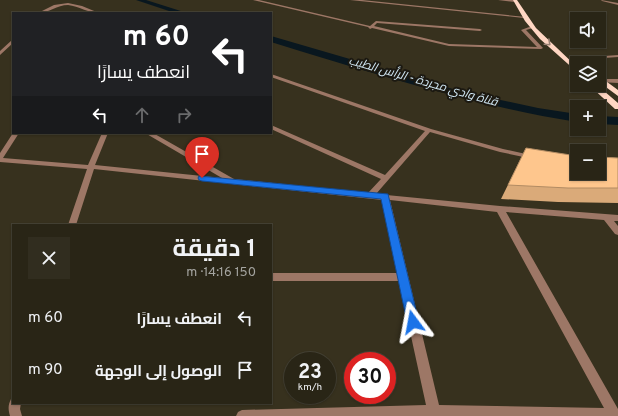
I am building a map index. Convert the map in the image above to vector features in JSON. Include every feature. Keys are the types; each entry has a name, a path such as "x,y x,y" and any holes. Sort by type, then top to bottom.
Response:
{"highway":[{"path":"522,0 538,22"},
{"path":"515,1 524,17 532,27 570,63"},
{"path":"606,85 618,94"},
{"path":"602,92 617,106"}],"street":[{"path":"255,0 370,28 449,45 542,48 524,30 532,27"},
{"path":"352,0 524,17"},
{"path":"500,0 515,1"},
{"path":"603,0 618,4"},
{"path":"41,12 50,4 65,1 94,12"},
{"path":"370,28 376,22 480,30"},
{"path":"0,54 12,42"},
{"path":"606,58 618,56"},
{"path":"272,75 429,130 502,151 543,158"},
{"path":"606,80 618,81"},
{"path":"272,127 386,178"},
{"path":"371,194 429,130"},
{"path":"15,134 0,159 371,194 385,197 500,208 618,218"},
{"path":"72,224 91,167 105,134"},
{"path":"150,134 234,182"},
{"path":"385,197 434,414"},
{"path":"242,416 434,414 616,415 500,208"},
{"path":"606,217 618,232"},
{"path":"272,277 403,277"},
{"path":"16,404 14,409 16,416"}],"building":[{"path":"526,148 570,155 570,180 606,180 606,157 618,158 618,188 568,188 508,185"}],"waterway":[{"name":"قناة وادي مجردة - الرأس الطيب","path":"139,0 180,12"},
{"name":"قناة وادي مجردة - الرأس الطيب","path":"272,39 461,95 538,112 570,117"},
{"name":"قناة وادي مجردة - الرأس الطيب","path":"606,120 618,121"}],"route":[{"path":"202,178 371,194 385,197 413,322"}]}
